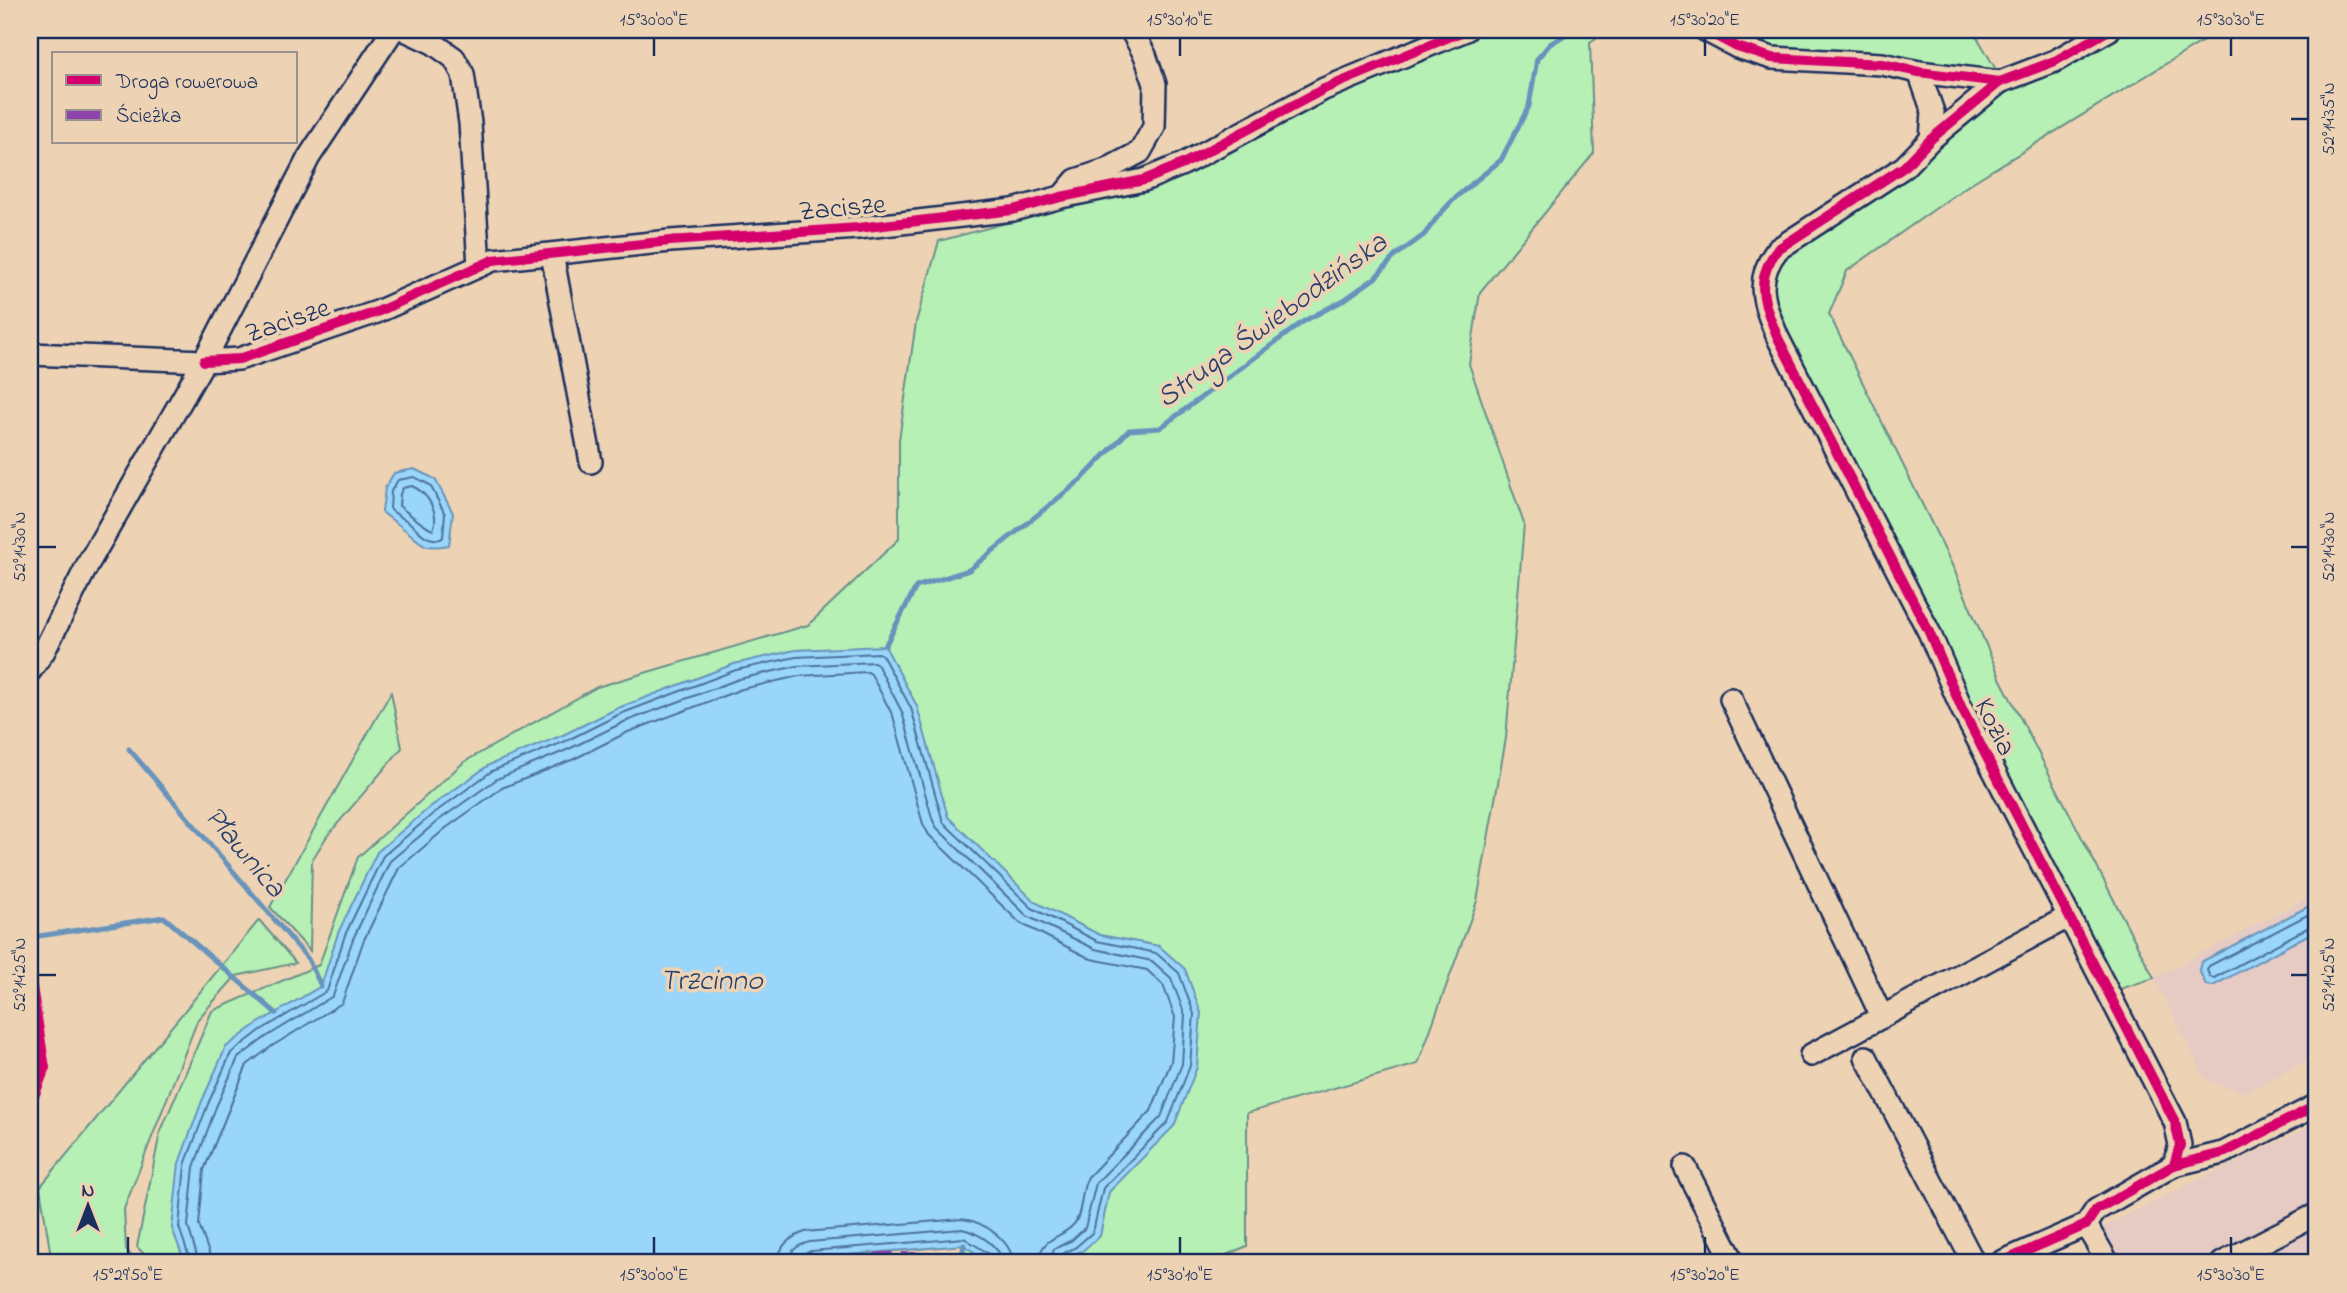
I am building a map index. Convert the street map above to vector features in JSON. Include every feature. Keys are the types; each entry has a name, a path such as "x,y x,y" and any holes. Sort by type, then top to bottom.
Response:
{"street":[{"name":"Zacisze","path":"204,361 309,157 393,30"},
{"path":"405,30 433,43 454,58 463,74 470,123 479,266"},
{"path":"1061,197 1076,180 1106,170 1140,152 1154,127 1155,84 1145,55 1131,30"},
{"name":"Zacisze","path":"204,361 239,359 377,312 493,260 670,241 858,228 1013,210 1144,180 1183,164 1324,89 1466,30"},
{"path":"1705,30 1737,47 1772,58 1882,64 1919,72 2000,82"},
{"path":"1931,139 2000,82 2055,61 2109,30"},
{"path":"1919,72 1933,112 1931,139"},
{"name":"Kozia","path":"1931,139 1904,167 1778,248 1767,263 1763,284 1765,307 1778,338 1929,632 1962,709 2175,1122 2180,1144 2175,1166"},
{"path":"552,254 591,462"},
{"path":"30,354 204,361 89,562 44,651 30,671"},
{"path":"1731,699 1882,1017"},
{"path":"1811,1055 2068,917"},
{"path":"1866,1057 1974,1263"},
{"path":"1998,1263 2086,1225 2096,1210 2175,1166 2224,1153 2317,1105"},
{"path":"1685,1167 1734,1263"},
{"path":"2222,1263 2317,1214"},
{"path":"2086,1225 2108,1263"}],"shaded area":[{"path":"2317,893 2317,1056 2244,1093 2206,1080 2154,978"},
{"path":"2317,1123 2317,1263 2099,1263 2084,1236"}],"green space":[{"path":"1432,30 1608,30 1590,42 1594,153 1480,292 1469,364 1524,524 1506,738 1477,901 1418,1064 1247,1113 1247,1246 1208,1263 968,1263 963,1245 812,1258 153,1263 137,1247 160,1133 212,1011 319,965 358,857 464,762 597,687 808,625 899,539 899,440 916,322 939,241 1153,184"},
{"path":"1724,30 1973,30 1998,73 1775,55"},
{"path":"2115,30 2221,30 1973,182 1847,271 1829,314 1953,567 2001,680 2154,978 2114,991 1968,705 1918,585 1783,338 1770,286 1782,255 1934,146 2007,85"},
{"path":"391,692 402,748 327,836 312,860 310,951 270,907"},
{"path":"259,920 296,963 236,976 198,1019 124,1209 126,1249 137,1263 52,1263 40,1187"}],"water":[{"path":"414,469 435,479 453,513 449,545 427,546 382,512 385,488 394,473"},
{"name":"Trzcinno","path":"885,646 917,706 948,817 1035,902 1100,935 1159,946 1185,969 1201,1013 1197,1067 1174,1126 1109,1192 1100,1236 1080,1253 1060,1263 991,1263 963,1245 812,1258 793,1263 185,1263 172,1228 179,1163 226,1047 257,1024 321,986 338,933 377,852 430,807 489,765 563,735 618,708 734,664 795,650"},
{"path":"2317,902 2317,930 2213,986 2206,985 2199,970 2201,962"}],"waterway":[{"name":"Struga Świebodzińska","path":"885,646 916,587 969,570 1082,479 1129,430 1160,428 1304,321 1344,300 1375,278 1395,256 1424,235 1456,197 1501,160 1529,106 1537,59 1550,44 1573,30"},
{"name":"Pławnica","path":"129,749 308,959 321,986"},
{"path":"39,936 164,917 276,1013"},
{"path":"962,1254 964,1245"},
{"path":"1080,1253 1080,1263"}],"marked path":[{"path":"821,1263 886,1256 930,1257 937,1263"}],"cycle path":[{"path":"204,361 239,359 377,312 493,260 670,241 858,228 1013,210 1144,180 1183,164 1324,89 1466,30"},
{"path":"1705,30 1737,47 1772,58 1882,64 1919,72 2000,82 2055,61 2109,30"},
{"path":"2000,82 1931,139 1904,167 1778,249 1765,271 1763,292 1778,338 1929,632 1962,709 2175,1122 2180,1145 2174,1165"},
{"path":"30,974 45,1068 30,1107"},
{"path":"2086,1225 2096,1210 2174,1165 2223,1153 2317,1105"},
{"path":"1999,1263 2086,1225"}]}
